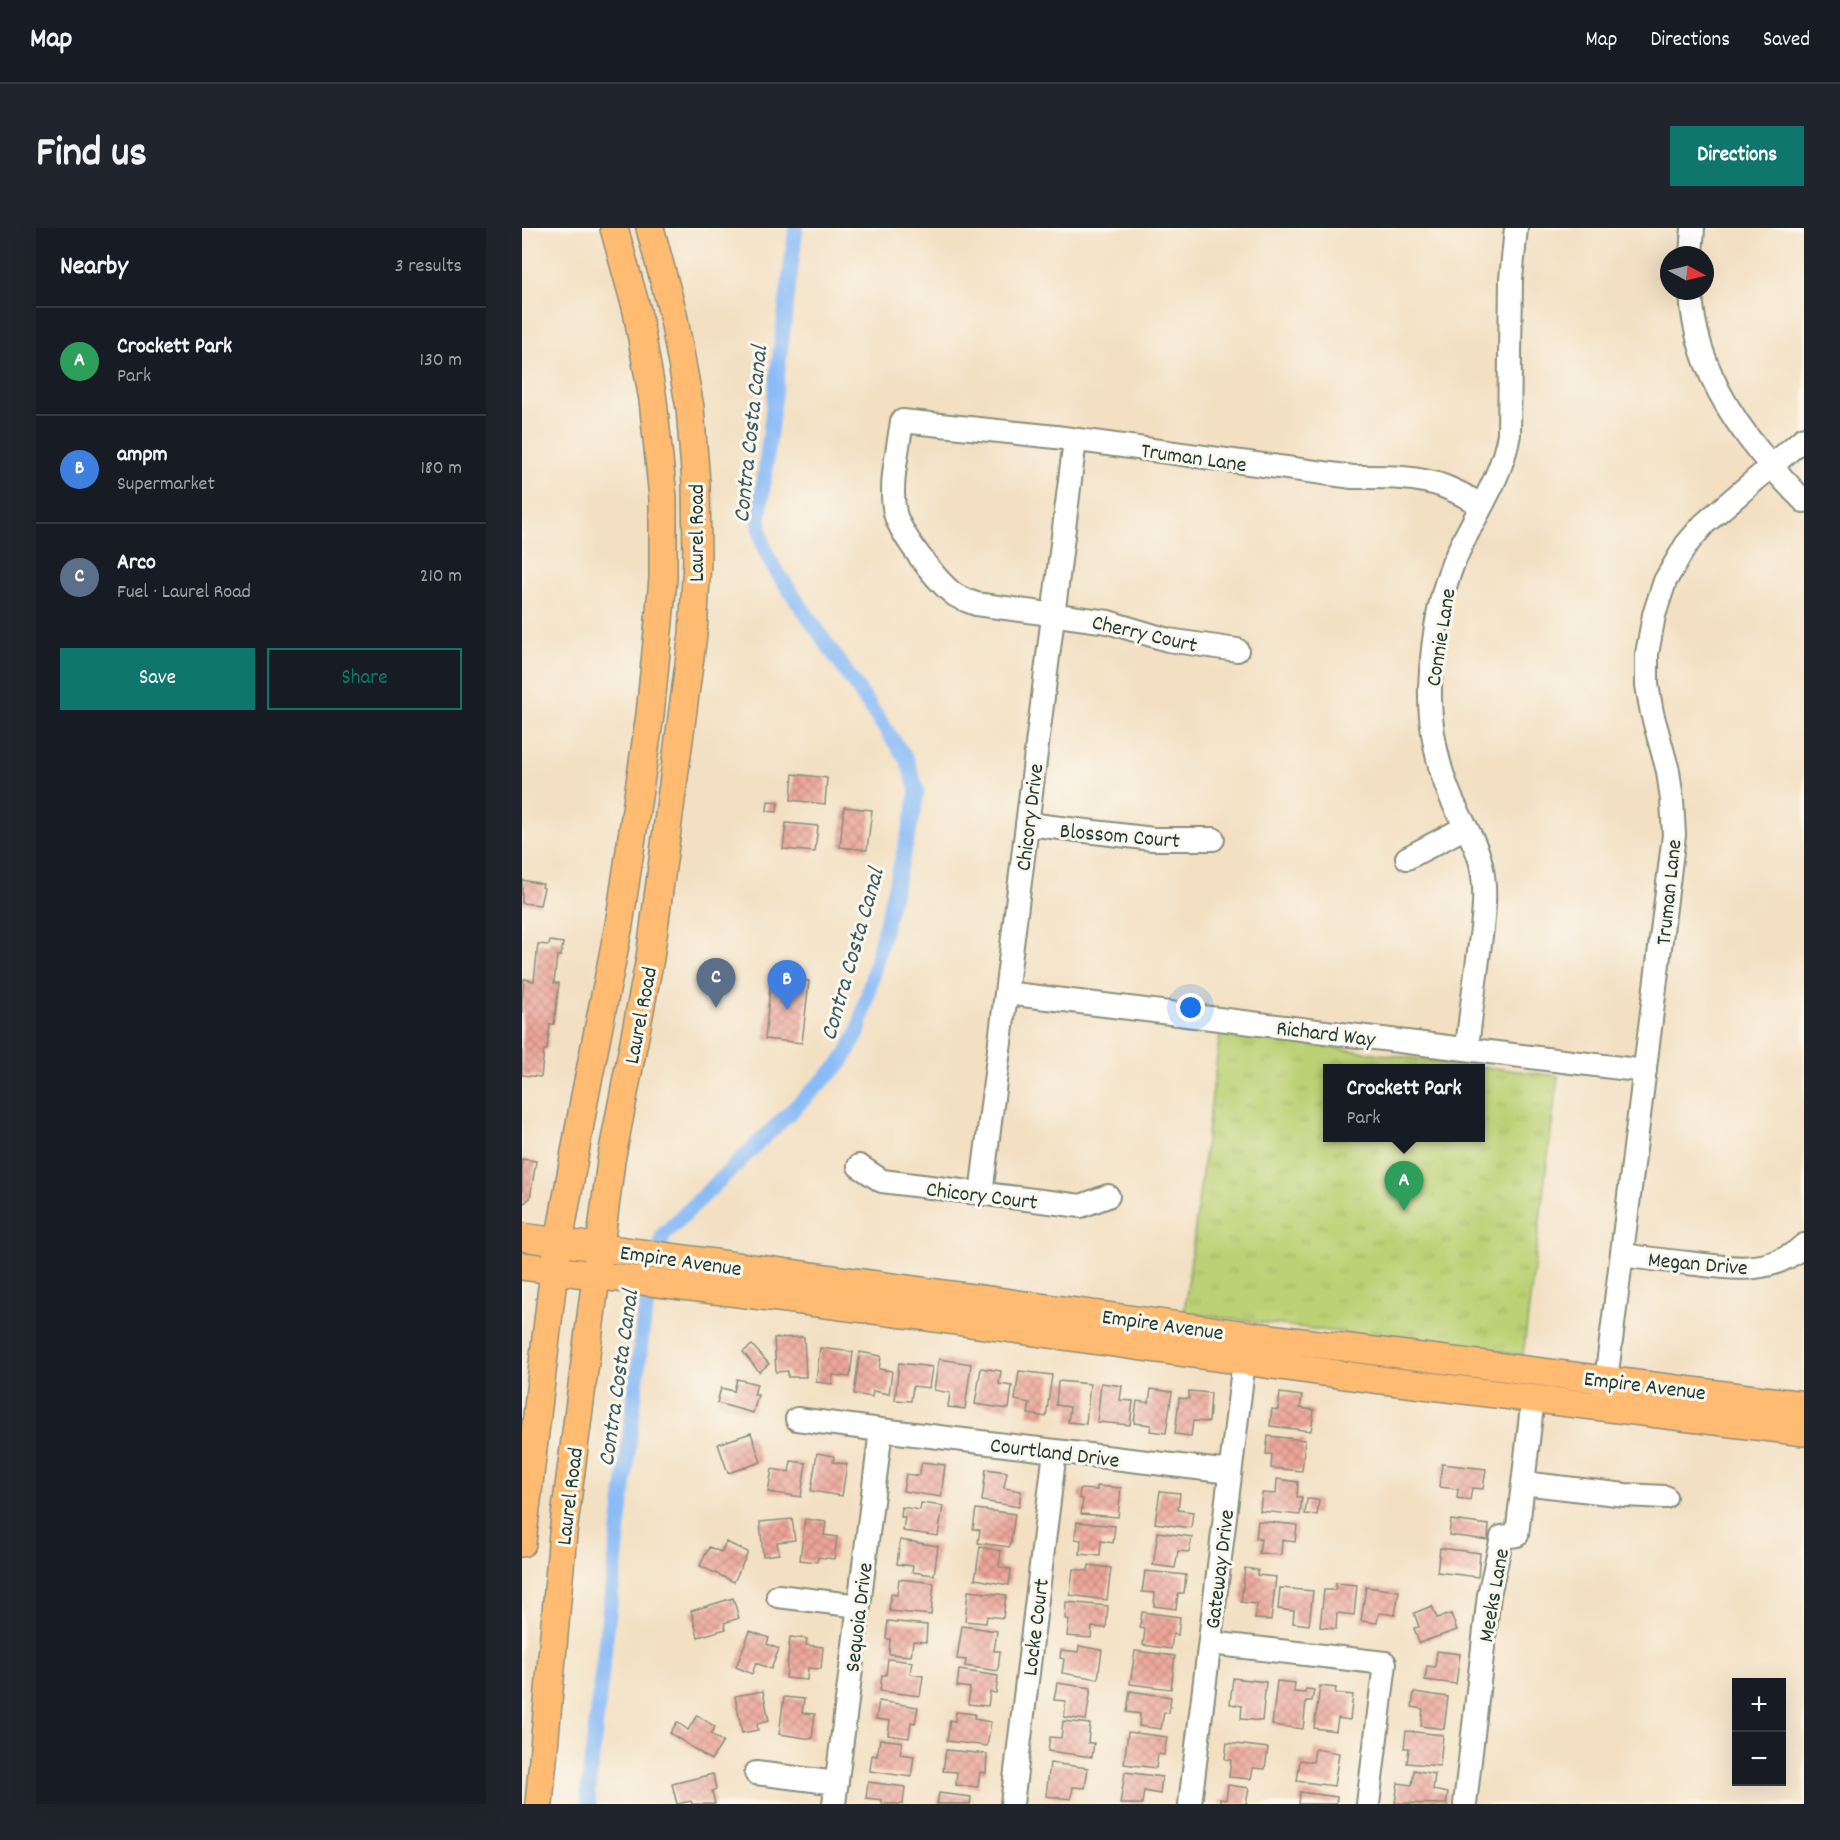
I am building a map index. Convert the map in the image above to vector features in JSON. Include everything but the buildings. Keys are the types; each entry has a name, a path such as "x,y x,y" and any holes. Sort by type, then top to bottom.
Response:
{"main road":[{"name":"Laurel Road","path":"522,1543 554,1270 619,925 650,715 663,579 663,498 654,400 637,311 614,228"},
{"name":"Laurel Road","path":"539,1804 563,1533 611,1161 650,958 693,634 697,560 696,483 690,408 673,314 650,228"},
{"path":"635,814 669,819"},
{"name":"Empire Avenue","path":"522,1237 1247,1335 1804,1405"},
{"name":"Empire Avenue","path":"522,1266 921,1316 1244,1362 1804,1432"}],"street":[{"name":"Connie Lane","path":"1467,1049 1483,921 1484,895 1481,864 1445,780 1437,751 1430,689 1432,658 1446,583 1457,553 1506,455 1509,434 1511,279 1516,228"},
{"path":"1692,246 1693,228"},
{"path":"1692,300 1697,337 1716,388 1738,425 1804,501"},
{"name":"Truman Lane","path":"902,422 1074,440 1353,477 1389,477 1432,483 1481,505"},
{"name":"Cherry Court","path":"902,422 893,493 895,515 906,535 938,580 956,596 976,604 1108,622 1168,640 1237,650"},
{"name":"Truman Lane","path":"1603,1407 1674,835 1668,771 1647,685 1647,654 1654,615 1665,581 1686,545 1704,524 1804,438"},
{"name":"Chicory Drive","path":"981,1194 1074,440"},
{"name":"Blossom Court","path":"1027,824 1153,840 1213,839"},
{"path":"1407,858 1466,827"},
{"name":"Richard Way","path":"1006,993 1645,1071"},
{"name":"Chicory Court","path":"859,1166 882,1181 981,1194 1081,1206 1108,1196"},
{"name":"Megan Drive","path":"1623,1255 1732,1269 1758,1267 1801,1254"},
{"name":"Gateway Drive","path":"1190,1804 1247,1335"},
{"name":"Meeks Lane","path":"1466,1804 1489,1595 1502,1537 1517,1535 1533,1398"},
{"name":"Courtland Drive","path":"797,1419 1230,1472"},
{"name":"Sequoia Drive","path":"835,1794 881,1430"},
{"name":"Locke Court","path":"1012,1804 1055,1451"},
{"path":"1523,1483 1625,1495 1665,1497"},
{"path":"778,1596 858,1606"},
{"path":"1210,1642 1385,1663 1368,1804"},
{"path":"756,1773 835,1794"}],"green space":[{"path":"1220,1034 1461,1064 1323,1064 1323,1142 1485,1142 1485,1067 1558,1076 1523,1355 1184,1313"}],"waterway":[{"name":"Contra Costa Canal","path":"589,1804 588,1791 644,1318 663,1235 841,1063 858,1033 914,812 917,790 907,760 769,560 762,541 759,519 796,228"}],"place":[{"name":"Arco","path":"716,1008"},
{"name":"ampm","path":"787,1010"},
{"name":"Crockett Park","path":"1404,1211"}]}
